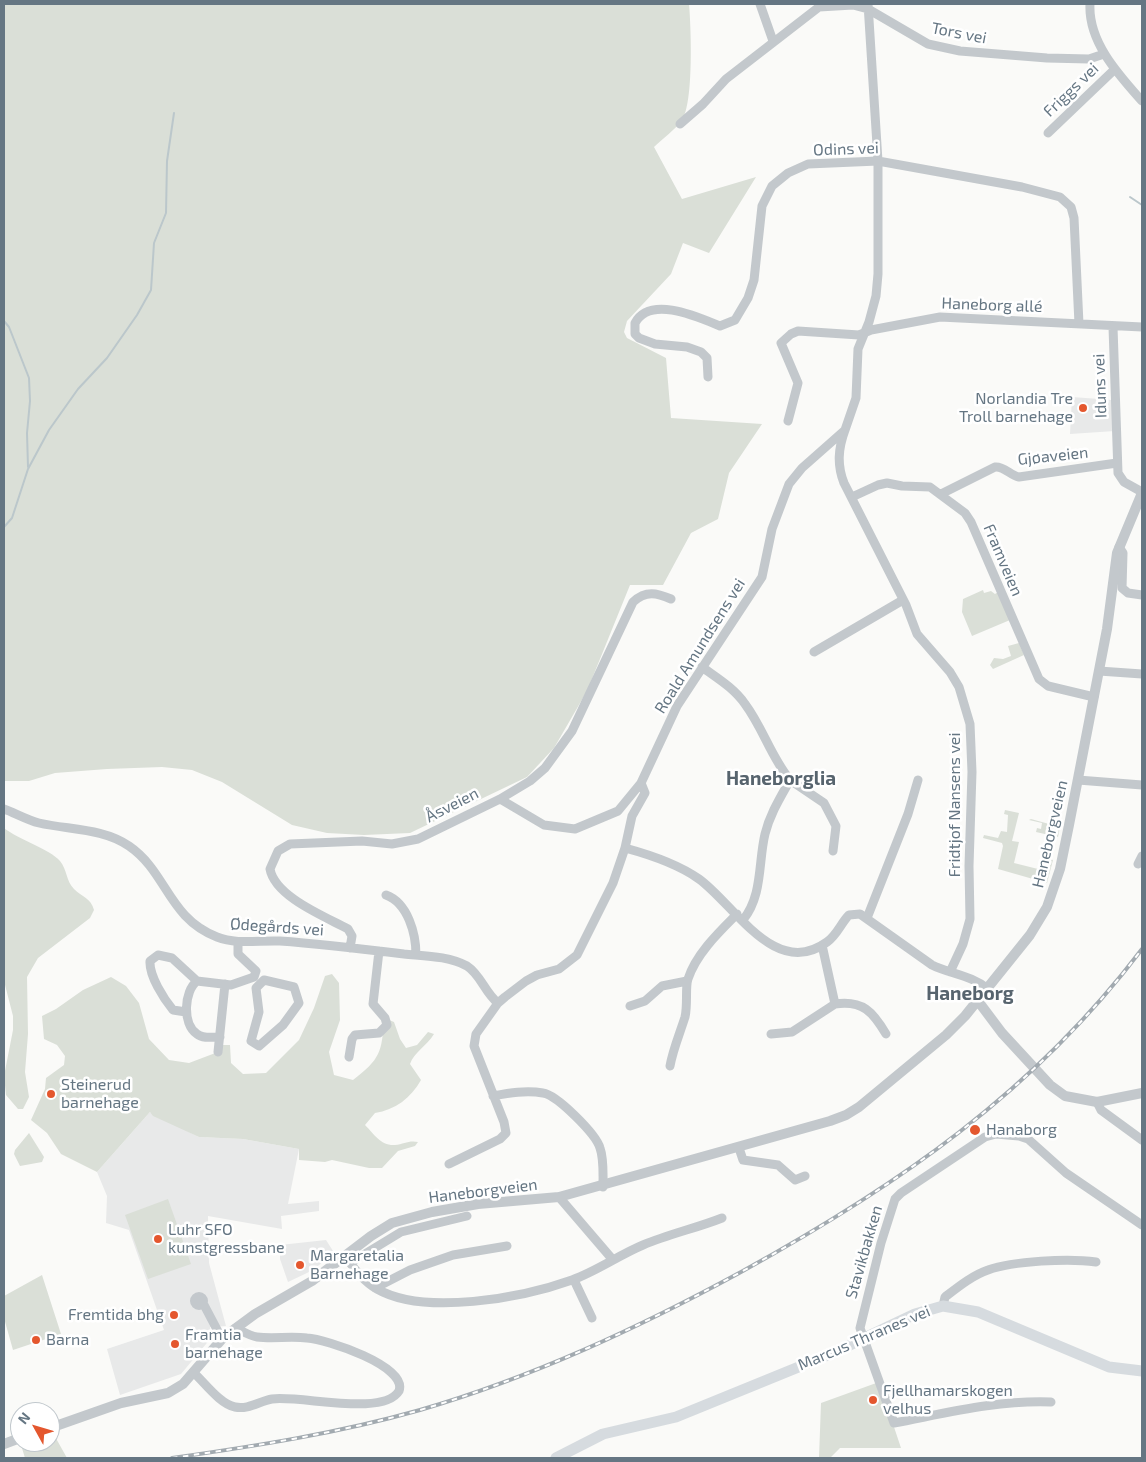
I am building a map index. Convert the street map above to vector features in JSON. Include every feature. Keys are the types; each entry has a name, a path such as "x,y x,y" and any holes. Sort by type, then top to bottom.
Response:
{"main road":[{"name":"Marcus Thranes vei","path":"556,1458 587,1441 622,1428 676,1417 864,1339 915,1314 943,1306 978,1312 1109,1367 1142,1371"},
{"name":"Marcus Thranes vei","path":"564,1458 587,1441"}],"street":[{"path":"760,4 773,41"},
{"path":"1090,4 1094,30 1104,54 1142,101"},
{"name":"Tors vei","path":"680,124 703,104 726,78 819,6 868,6 915,38 945,49 1047,58 1089,58 1104,54"},
{"name":"Fridtjof Nansens vei","path":"868,6 878,161 878,274 876,296 856,359 856,398 840,445 839,468 903,600 916,634 950,672 959,687 970,724 972,766 968,866 970,919 963,944 950,972"},
{"name":"Friggs vei","path":"1048,133 1115,68"},
{"name":"Odins vei","path":"708,376 707,358 702,352 687,347 655,344 639,338 634,330 637,318 645,312 655,310 680,312 720,326 735,320 748,298 754,280 762,206 772,186 788,173 808,164 878,161 1022,187 1050,193 1066,201 1071,207 1074,218 1080,324"},
{"name":"Haneborg allé","path":"788,421 798,382 782,348 782,340 791,334 806,330 864,334 871,330 940,317 1142,327"},
{"name":"Iduns vei","path":"1113,326 1118,473 1122,480 1142,492"},
{"name":"Roald Amundsens vei","path":"449,1164 505,1136 504,1122 474,1046 476,1034 498,1004 526,981 537,975 559,969 578,955 613,883 626,848 627,834 632,816 645,793 642,783 677,706 762,577 772,529 789,484 802,468 844,431"},
{"name":"Gjøaveien","path":"941,494 995,467 1002,467 1013,476 1019,477 1117,463"},
{"name":"Framveien","path":"852,497 878,484 887,483 902,486 930,487 964,513 971,522 1039,680 1048,686 1094,697"},
{"name":"Haneborgveien","path":"60,1424 121,1403 168,1393 183,1384 222,1339 236,1328 348,1260 381,1228 417,1215 478,1204 559,1197 739,1148 846,1115 946,1035 978,1001 1030,935 1050,899 1062,858 1078,780 1099,671 1119,547 1142,492"},
{"path":"1119,547 1123,553 1122,588 1128,593 1142,595"},
{"name":"Åsveien","path":"350,948 352,936 348,929 290,896 277,884 270,869 278,851 290,844 404,842 418,839 500,799 545,768 572,731 633,602 642,596 652,593 671,599"},
{"path":"814,652 903,600"},
{"path":"702,667 731,688 746,704 779,767 790,780 824,803 836,826 833,851"},
{"path":"1099,671 1142,674"},
{"path":"670,1066 688,1000 687,981 707,946 755,901 765,834 772,812 790,780"},
{"path":"867,918 908,814 918,780"},
{"path":"1078,780 1142,786"},
{"path":"500,799 544,825 575,829 618,811 642,783"},
{"name":"Ødegårds vei","path":"4,808 36,822 102,834 124,843 144,859 174,904 193,924 218,938 238,942 281,941 452,960 466,966 476,975 488,996 498,1004"},
{"path":"626,848 691,873 718,895 757,936 790,952 814,949 822,945 835,935 848,915 860,914 932,965 972,978 988,989"},
{"path":"386,895 397,900 403,908 414,934 416,955"},
{"path":"186,1012 178,1012 167,1003 152,972 150,961 158,955 172,958 197,981 225,984 256,980 264,980 294,987 298,1003 283,1025 259,1046 252,1041 259,1012 256,988 256,980 256,970 255,967 238,954 238,942"},
{"path":"822,945 835,1004"},
{"path":"349,1057 352,1039 355,1035 379,1032 387,1025 386,1018 373,1004 379,951"},
{"path":"197,981 189,992 186,1012 189,1025 196,1034 208,1038 220,1037"},
{"path":"630,1006 645,1002 662,986 687,981"},
{"path":"218,1052 225,984"},
{"path":"978,1001 1002,1033 1042,1077 1065,1096 1096,1102 1142,1092"},
{"path":"771,1034 792,1032 835,1004 868,1008 886,1034"},
{"path":"493,1096 521,1092 545,1093 561,1104 595,1138 600,1147 603,1186"},
{"path":"1096,1102 1101,1110 1142,1140"},
{"name":"Stavikbakken","path":"1051,1402 1021,1400 988,1404 894,1423 860,1328 861,1316 895,1199 900,1193 985,1137 996,1134 1025,1137 1066,1173 1142,1225"},
{"path":"739,1148 744,1160 778,1165 796,1180 805,1176"},
{"path":"559,1197 612,1260"},
{"path":"467,1216 401,1232 348,1260 362,1278 375,1288 398,1298 420,1302 445,1303 503,1297 536,1291 574,1280 644,1244 722,1218"},
{"path":"375,1288 410,1270 453,1255 508,1246"},
{"path":"943,1306 945,1296 986,1270 1000,1266 1052,1261 1096,1262"},
{"path":"574,1280 592,1318"},
{"path":"202,1303 222,1339"},
{"path":"194,1373 226,1403 236,1408 246,1408 274,1399 375,1403 391,1398 400,1391 399,1378 395,1374 358,1354 322,1340 254,1337 236,1328"}],"shaded area":[{"path":"4,4 689,4 691,64 686,111 679,124 654,147 682,199 756,177 709,253 683,243 671,274 627,321 624,332 627,338 666,358 671,418 762,424 729,473 718,519 691,533 663,585 630,585 587,691 554,748 527,777 410,833 364,835 327,833 292,825 222,782 192,770 162,767 107,769 55,773 29,781 4,781"},
{"path":"1072,397 1113,400 1115,431 1070,434"},
{"path":"983,590 984,593 991,591 995,594 998,592 1010,620 972,636 962,612 963,599"},
{"path":"1019,643 1024,655 993,669 990,665 994,658 1003,659 1011,656 1008,646"},
{"path":"1005,810 1019,813 1012,841 1019,842 1014,863 1046,871 1049,859 1053,860 1047,883 998,869 1002,843 983,838 984,835 998,838 1001,831 1007,832 1008,815 1004,814"},
{"path":"1029,820 1060,827 1058,837 1036,832 1037,828 1041,829 1042,823"},
{"path":"4,828 42,848 60,861 71,886 88,900 94,910 90,918 38,958 27,977 28,1034 25,1072 29,1097 23,1109 18,1109 6,1095 4,1076 13,1030 13,1016 4,981"},
{"path":"332,974 339,983 340,1020 329,1052 334,1075 353,1080 369,1066 378,1054 382,1040 384,1018 394,1022 400,1039 406,1048 417,1045 428,1032 434,1034 414,1056 410,1064 421,1080 417,1086 402,1102 389,1109 375,1113 365,1125 378,1139 386,1144 395,1145 418,1142 415,1146 398,1151 382,1168 369,1168 332,1160 325,1162 299,1160 299,1149 243,1139 199,1137 153,1116 150,1112 97,1172 61,1154 47,1133 31,1120 45,1089 46,1078 64,1065 65,1056 57,1045 44,1039 42,1016 56,1009 83,990 111,977 126,986 139,1003 149,1039 169,1060 189,1063 218,1052 223,1045 230,1045 231,1063 243,1074 266,1073 299,1040 314,1008 325,976"},
{"path":"150,1112 199,1137 243,1139 299,1149 288,1204 319,1201 319,1211 281,1216 282,1229 208,1216 209,1263 226,1326 210,1327 211,1338 181,1374 120,1395 107,1349 164,1330 129,1230 106,1223 107,1196 97,1172"},
{"path":"29,1133 44,1157 42,1162 20,1166 14,1154 15,1150"},
{"name":"Luhr SFO kunstgressbane","path":"168,1199 191,1264 148,1279 125,1215"},
{"name":"Margaretalia Barnehage","path":"326,1240 335,1254 309,1272 288,1282 280,1259 280,1245"},
{"path":"42,1275 61,1334 13,1350 4,1318 4,1296"},
{"path":"879,1382 901,1448 840,1448 830,1458 819,1458 821,1403"},
{"path":"60,1446 67,1458 25,1458 23,1452 60,1452"}],"waterway":[{"path":"4,527 12,518 28,469 49,430 78,389 107,358 137,315 151,290 154,243 166,213 167,161 174,113"},
{"path":"1130,197 1142,205"},
{"path":"4,321 9,327 29,378 28,467"}],"railway":[{"path":"172,1458 235,1449 359,1426 462,1397 584,1350 702,1293 854,1206 908,1170 959,1132 1008,1092 1055,1048 1100,1001 1142,949"}],"place":[{"name":"Norlandia Tre Troll barnehage","path":"1083,408"},
{"name":"Steinerud barnehage","path":"51,1094"},
{"name":"Hanaborg","path":"975,1130"},
{"name":"Luhr SFO kunstgressbane","path":"158,1239"},
{"name":"Margaretalia Barnehage","path":"300,1265"},
{"name":"Fremtida bhg","path":"174,1315"},
{"name":"Barna","path":"36,1340"},
{"name":"Framtia barnehage","path":"175,1344"},
{"name":"Fjellhamarskogen velhus","path":"873,1400"}],"district":[{"name":"Haneborglia","path":"781,779"},
{"name":"Haneborg","path":"970,994"}]}
